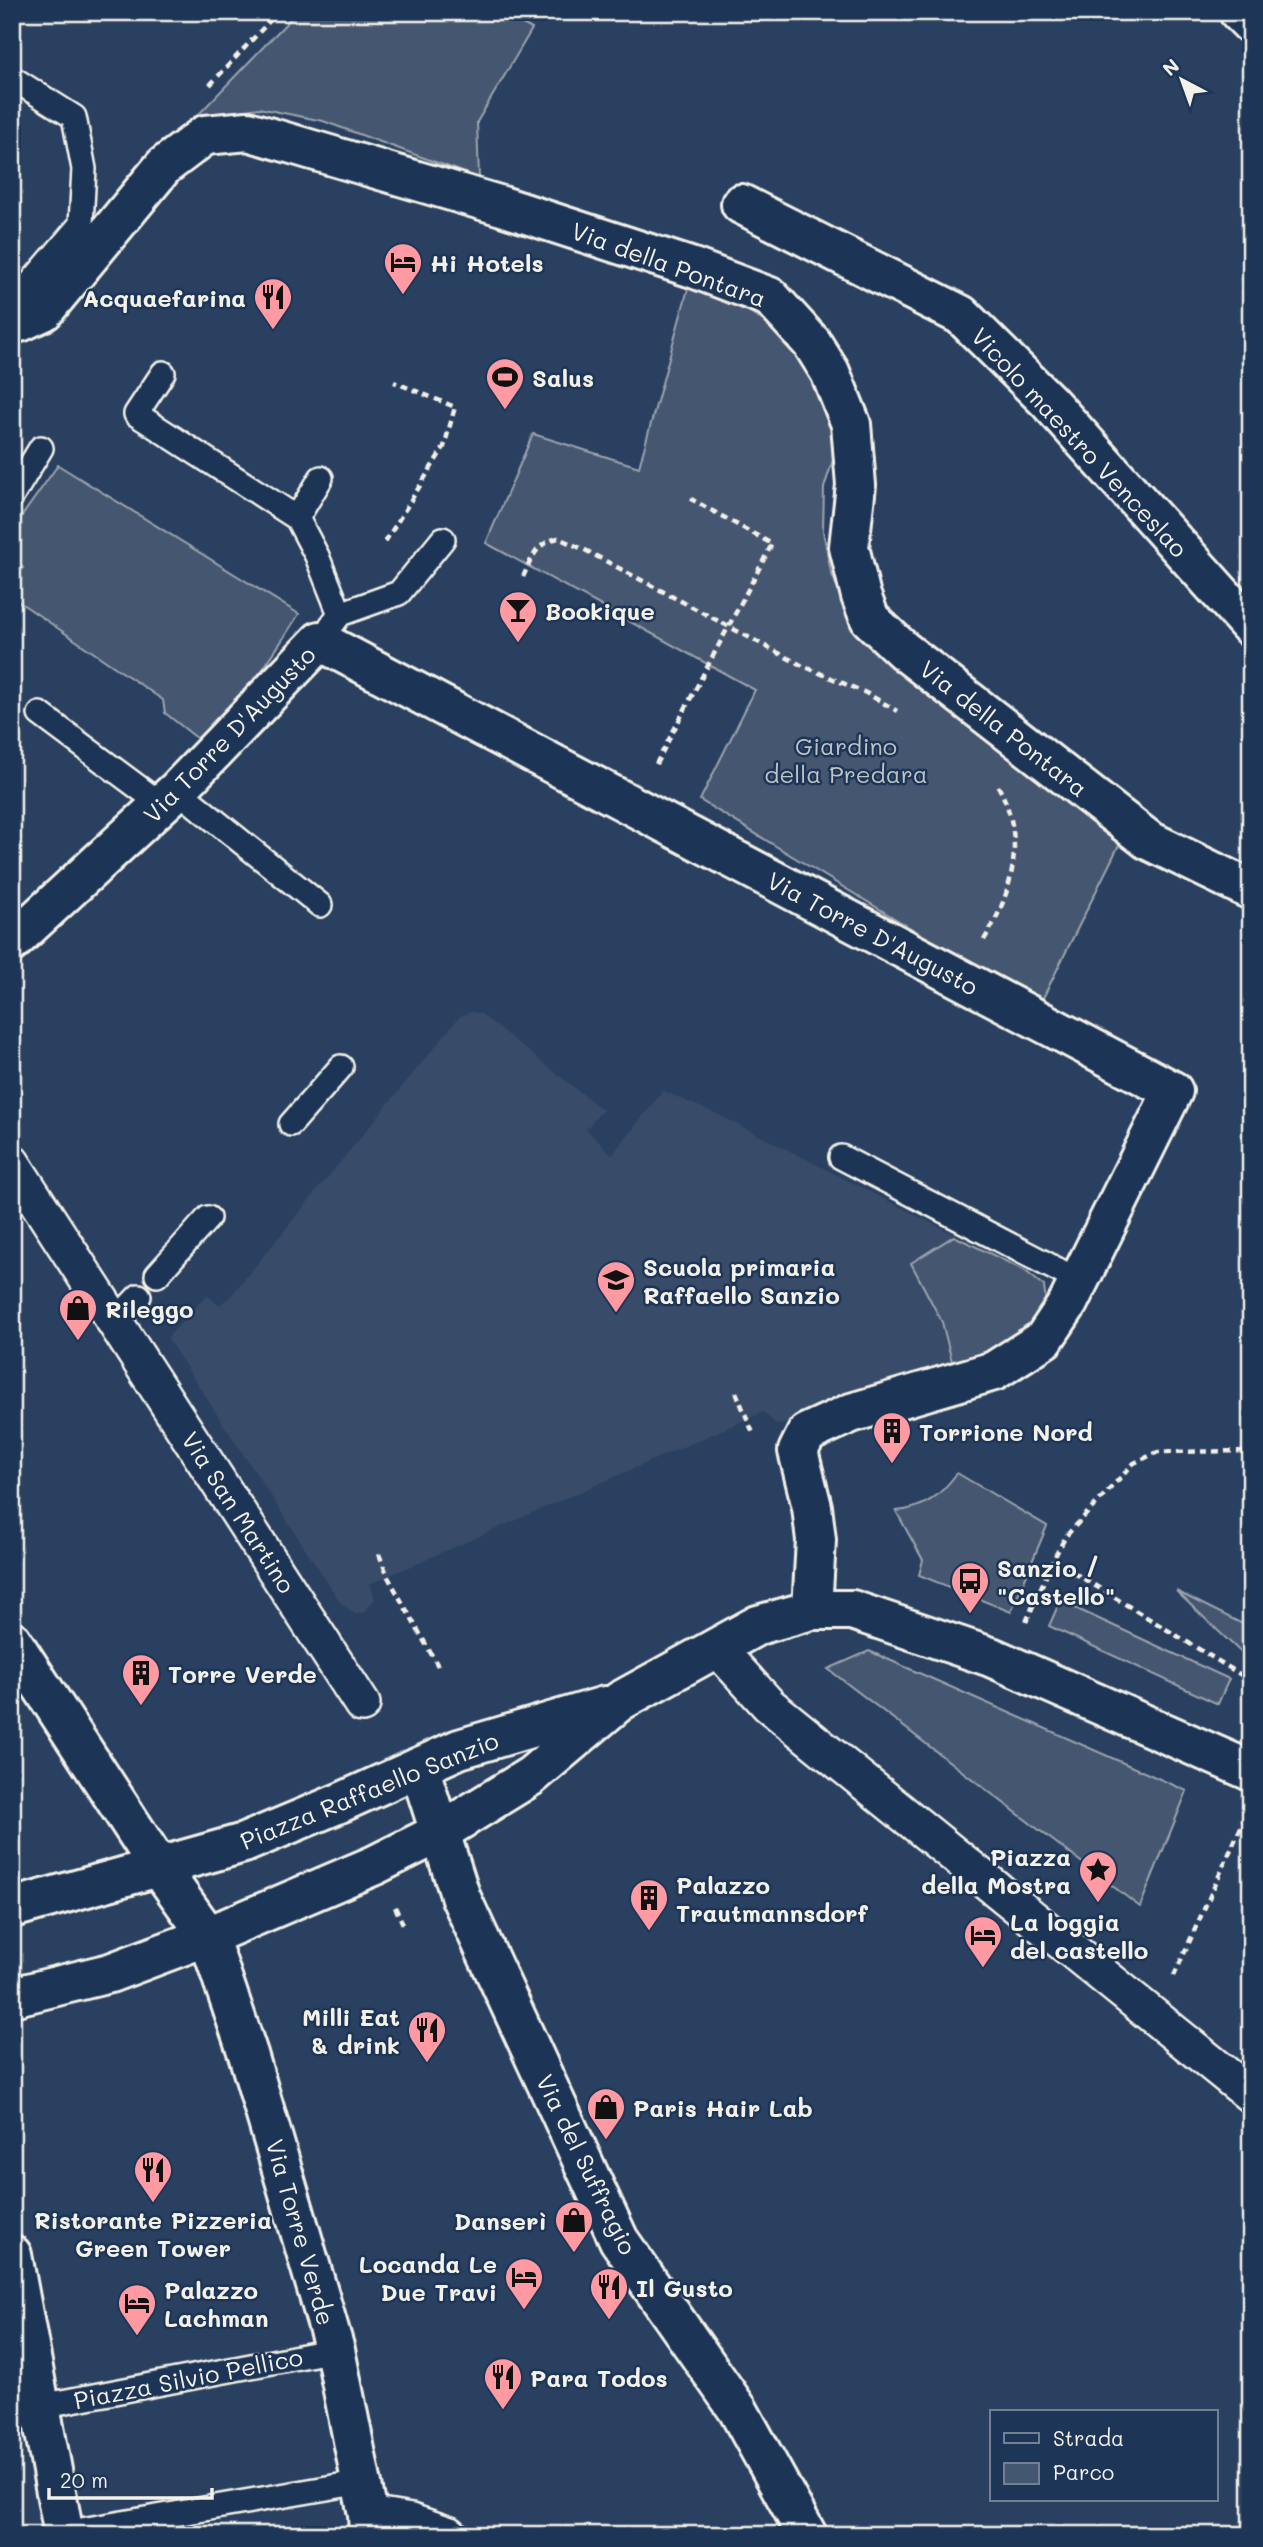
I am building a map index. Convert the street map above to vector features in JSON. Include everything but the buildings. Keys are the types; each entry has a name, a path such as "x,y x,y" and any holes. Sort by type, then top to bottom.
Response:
{"street":[{"path":"1240,12 1251,24"},
{"name":"Via della Pontara","path":"12,322 20,322 44,311 164,166 205,135 248,131 502,206 693,268 770,297 812,343 830,372 851,424 856,485 849,547 861,596 870,619 903,650 1148,840 1251,890"},
{"name":"Vicolo maestro Venceslao","path":"741,204 961,315 1049,402 1251,627"},
{"name":"Via Torre D'Augusto","path":"12,942 169,798 330,627 1173,1091 1068,1303 1044,1339 994,1371 851,1413 807,1433 798,1451 812,1507 816,1540 812,1609"},
{"name":"Via San Martino","path":"12,1163 362,1704"},
{"name":"Piazza Raffaello Sanzio","path":"12,1997 110,1973 344,1880 439,1833 531,1776 620,1701 758,1625 812,1609 852,1610 991,1657 1251,1771"},
{"name":"Via Torre Verde","path":"12,1641 159,1867 208,1936 248,2054 335,2350 366,2511"},
{"path":"717,1648 769,1705 1251,2095"},
{"name":"Piazza Raffaello Sanzio","path":"12,1908 244,1843 459,1749 620,1701"},
{"name":"Via del Suffragio","path":"419,1767 461,1898 619,2240 738,2410 807,2535"},
{"name":"Piazza Silvio Pellico","path":"12,2255 64,2534"},
{"path":"366,2511 450,2535"}],"lane":[{"path":"12,78 74,117 84,169 81,224 12,305"},
{"path":"163,373 136,414 297,519 317,556 330,627 399,593 443,539"},
{"path":"12,496 41,447"},
{"path":"297,519 321,478"},
{"path":"40,714 169,798 320,905"},
{"path":"291,1124 341,1067"},
{"path":"841,1157 1079,1281"},
{"path":"157,1276 208,1218"},
{"path":"115,1321 139,1296"},
{"name":"Piazza Silvio Pellico","path":"41,2406 335,2350"},
{"name":"Piazza Silvio Pellico","path":"64,2534 366,2511"}],"path":[{"path":"573,12 587,18 594,12"},
{"path":"381,548 444,447 455,407 394,382"},
{"path":"654,768 772,544 691,499"},
{"path":"523,577 534,552 541,544 558,538 801,665 866,693 899,711"},
{"path":"983,942 1000,915 1015,867 1012,831 1003,796 997,785"},
{"path":"736,1392 748,1418"},
{"path":"1025,1624 1066,1536 1133,1463 1158,1452 1251,1451"},
{"path":"379,1554 388,1577 438,1666"},
{"path":"1053,1560 1251,1681"},
{"path":"1188,1946 1247,1813"}],"shaded area":[{"name":"Scuola primaria Raffaello Sanzio","path":"472,1012 481,1014 603,1110 586,1129 612,1155 663,1091 719,1115 1024,1270 1044,1286 1015,1344 842,1403 803,1412 789,1423 777,1425 763,1412 370,1584 375,1599 364,1612 355,1614 341,1603 167,1338 207,1295 219,1305 229,1298 460,1016"}],"green space":[{"path":"297,12 500,12 532,29 477,122 479,178 323,121 259,108 196,117"},
{"name":"Giardino della Predara","path":"689,285 735,302 769,325 807,366 828,412 837,447 824,488 823,531 831,572 846,609 1123,837 1039,1006 700,800 755,690 486,543 533,434 639,467"},
{"path":"58,465 299,614 242,697 214,727 198,739 165,713 163,700 12,597 12,573 23,568 12,555 12,530"},
{"path":"954,1236 1024,1270 1044,1286 1046,1304 1030,1331 956,1377 942,1322 911,1263"},
{"path":"957,1473 1047,1526 1011,1612 919,1575 923,1560 896,1511 931,1500"},
{"path":"1176,1591 1251,1628 1251,1662"},
{"path":"1060,1601 1229,1679 1218,1704 1049,1626"},
{"path":"869,1651 1187,1791 1140,1907 828,1669"}],"place":[{"name":"Hi Hotels","path":"403,296"},
{"name":"Acquaefarina","path":"273,331"},
{"name":"Salus","path":"505,411"},
{"name":"Bookique","path":"518,644"},
{"name":"Scuola primaria Raffaello Sanzio","path":"616,1314"},
{"name":"Rileggo","path":"78,1342"},
{"name":"Torrione Nord","path":"892,1465"},
{"name":"Sanzio / \"Castello\"","path":"970,1615"},
{"name":"Torre Verde","path":"141,1707"},
{"name":"Piazza della Mostra","path":"1098,1904"},
{"name":"Palazzo Trautmannsdorf","path":"649,1932"},
{"name":"La loggia del castello","path":"983,1969"},
{"name":"Milli Eat & drink","path":"427,2064"},
{"name":"Paris Hair Lab","path":"606,2141"},
{"name":"Ristorante Pizzeria Green Tower","path":"153,2204"},
{"name":"Danserì","path":"574,2254"},
{"name":"Locanda Le Due Travi","path":"524,2311"},
{"name":"Il Gusto","path":"609,2321"},
{"name":"Palazzo Lachman","path":"137,2337"},
{"name":"Para Todos","path":"503,2411"}]}
